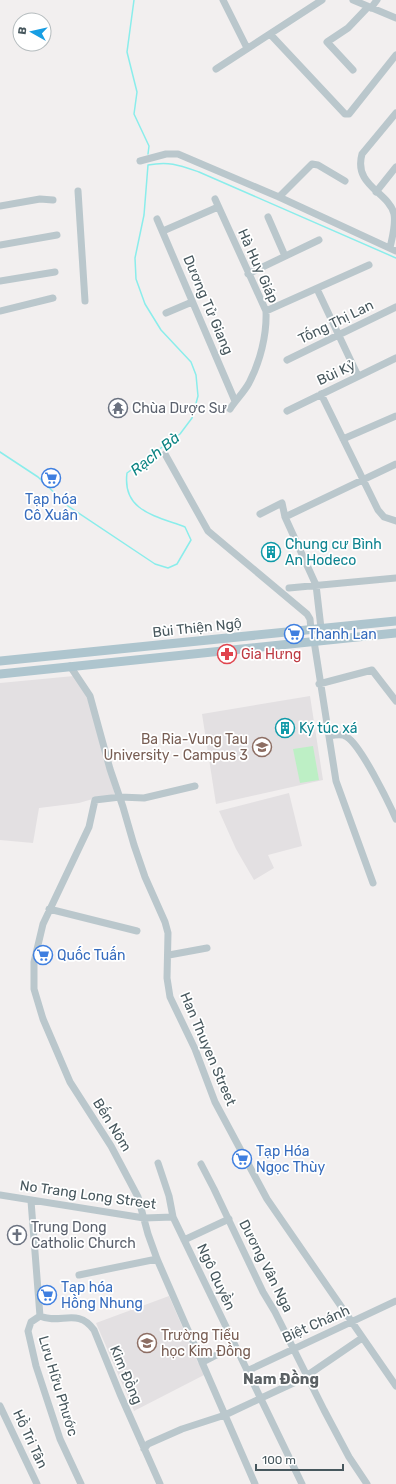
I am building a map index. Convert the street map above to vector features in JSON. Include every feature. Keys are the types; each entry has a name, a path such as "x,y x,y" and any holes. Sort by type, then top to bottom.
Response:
{"main road":[{"name":"Bùi Thiện Ngộ","path":"0,661 396,621"},
{"path":"316,629 318,640"},
{"name":"Bùi Thiện Ngộ","path":"0,674 396,632"},
{"path":"98,652 99,663"}],"street":[{"path":"223,0 247,48"},
{"path":"216,69 322,0"},
{"path":"353,0 396,18"},
{"path":"353,70 327,42 348,28 378,0"},
{"path":"270,34 345,114 348,114 396,55"},
{"path":"140,161 151,157 178,154 279,197 393,250 395,214 390,206 367,183 360,166 360,160 362,154 396,113"},
{"path":"279,197 312,164 318,165 345,181"},
{"path":"376,192 396,167"},
{"path":"78,191 85,301"},
{"path":"0,206 40,199 53,200"},
{"name":"Hà Huy Giáp","path":"215,199 266,311 266,323 259,359 249,383 230,409"},
{"path":"163,232 218,207"},
{"path":"268,217 285,256"},
{"name":"Dương Tử Giang","path":"157,219 235,401"},
{"path":"0,245 57,235"},
{"path":"248,274 318,240"},
{"path":"266,311 369,265"},
{"path":"0,281 55,272"},
{"path":"317,289 358,376"},
{"path":"0,311 53,298"},
{"path":"166,313 192,302"},
{"name":"Tống Thị Lan","path":"287,360 396,308"},
{"name":"Bùi Kỷ","path":"287,411 396,358"},
{"path":"321,394 378,510 384,517 396,521"},
{"path":"343,439 396,416"},
{"path":"165,454 208,531 307,614 316,629"},
{"path":"285,517 396,464"},
{"path":"260,514 282,503 285,517 316,585 316,629"},
{"path":"289,588 396,578"},
{"path":"318,640 319,684 339,790 373,883"},
{"name":"Han Thuyen Street","path":"70,666 90,696 110,769 145,877 165,922 168,933 167,978 170,997 195,1049 215,1102 267,1199 351,1323 396,1386"},
{"path":"319,684 372,670 396,701"},
{"path":"329,736 341,735 350,740 368,766 396,819"},
{"path":"120,797 144,798 195,786"},
{"name":"Bến Nôm","path":"120,797 95,800 89,827 42,924 34,962 34,989 38,1004 70,1082 120,1162 138,1197 157,1259 255,1484"},
{"path":"49,909 137,931"},
{"path":"168,955 207,948"},
{"name":"Ngô Quyền","path":"158,1163 169,1196 173,1217 302,1484"},
{"name":"Dương Vân Nga","path":"201,1164 338,1438 367,1484"},
{"name":"No Trang Long Street","path":"0,1195 144,1218 173,1217"},
{"name":"Lưu Hữu Phước","path":"31,1201 40,1316 30,1322 28,1331 31,1350 60,1439 81,1484"},
{"path":"184,1240 229,1220"},
{"path":"79,1275 157,1259"},
{"name":"Biệt Chánh","path":"247,1371 292,1348 351,1323 396,1301"},
{"name":"Kim Đồng","path":"40,1316 46,1319 77,1318 89,1323 94,1330 160,1484"},
{"path":"144,1449 148,1444 182,1429 225,1415 307,1376 362,1338"},
{"path":"203,1362 234,1346"},
{"name":"Hồ Tri Tân","path":"0,1406 37,1484"}],"shaded area":[{"path":"74,676 86,694 115,795 79,803 39,808 33,843 0,840 0,683"},
{"name":"Ba Ria-Vung Tau University - Campus 3","path":"310,696 323,780 216,804 202,714"},
{"path":"289,793 302,846 268,855 274,868 254,880 236,849 219,811"},
{"name":"Trường Tiểu học Kim Đồng","path":"169,1296 198,1363 202,1364 206,1374 134,1411 96,1323"}],"green space":[{"path":"313,746 319,780 300,783 293,749"}],"waterway":[{"path":"134,0 127,52 137,92 134,114 149,146 148,154"},
{"name":"Rạch Bà","path":"0,452 38,477 68,506 155,564 168,568 177,564 191,540 185,527 143,510 130,496 127,486 127,473 180,434 192,418 198,396 196,375 191,362 161,330 145,304 136,279 135,258 144,215 148,165 162,163 186,167 396,258"}],"place":[{"name":"Chùa Dược Sư","path":"118,408"},
{"name":"Tạp hóa Cô Xuân","path":"51,478"},
{"name":"Chung cư Bình An Hodeco","path":"271,552"},
{"name":"Thanh Lan","path":"294,634"},
{"name":"Gia Hưng","path":"227,654"},
{"name":"Ký túc xá","path":"285,728"},
{"name":"Ba Ria-Vung Tau University - Campus 3","path":"262,747"},
{"name":"Quốc Tuấn","path":"43,955"},
{"name":"Tạp Hóa Ngọc Thùy","path":"242,1159"},
{"name":"Trung Dong Catholic Church","path":"17,1235"},
{"name":"Tạp hóa Hồng Nhung","path":"47,1295"},
{"name":"Trường Tiểu học Kim Đồng","path":"147,1343"}],"district":[{"name":"Nam Đồng","path":"281,1379"}]}
